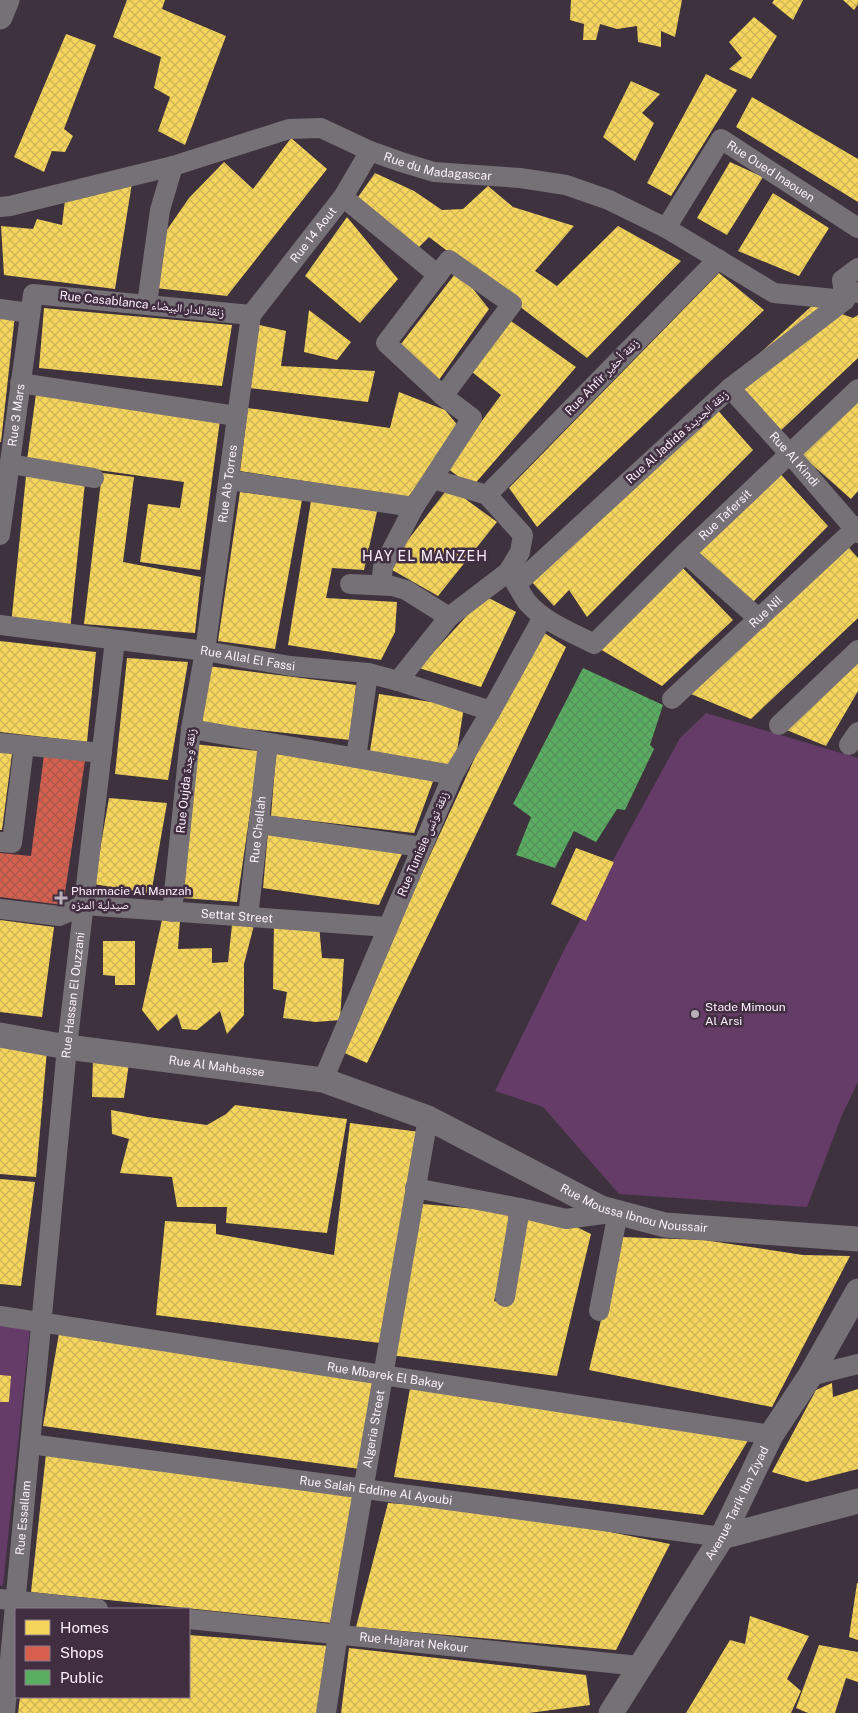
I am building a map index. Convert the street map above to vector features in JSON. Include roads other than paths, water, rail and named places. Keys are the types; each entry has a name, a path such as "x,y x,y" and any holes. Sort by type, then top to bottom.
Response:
{"street":[{"path":"0,17 8,0"},
{"name":"Rue du Madagascar","path":"0,207 173,166 289,129 320,128 370,151 434,172 520,178 566,186 609,200 666,228 774,293 851,296"},
{"name":"Rue Oued Inaouen","path":"666,228 721,139 858,228"},
{"name":"Rue 14 Aout","path":"251,315 343,197 370,151"},
{"path":"147,304 160,210 173,166"},
{"path":"343,197 438,275"},
{"name":"Rue Ahfir زنقة أحفير","path":"487,495 718,259"},
{"path":"382,585 383,567 414,507 472,418 443,396 386,343 449,260 512,304 443,396"},
{"path":"851,296 842,280 858,268"},
{"name":"Rue Al Jadida زنقة الجديدة","path":"512,578 730,388 851,296"},
{"name":"Rue Casablanca زنقة الدار البيضاء","path":"0,308 31,303 147,304 251,315"},
{"name":"Rue 3 Mars","path":"0,535 3,491 10,464 31,303"},
{"name":"Rue Ab Torres","path":"205,651 251,315"},
{"path":"20,383 236,416"},
{"name":"Rue Al Kindi","path":"730,388 857,529"},
{"name":"Rue Tafersit","path":"543,617 594,644 685,553 858,389"},
{"path":"10,464 94,478"},
{"path":"398,681 449,617 512,578 520,552 522,535 487,495 433,478"},
{"path":"229,480 414,507"},
{"name":"Rue Nil","path":"672,699 857,529"},
{"path":"685,553 759,619"},
{"path":"512,578 528,603 543,617"},
{"path":"350,584 382,585 406,590 449,617"},
{"name":"Rue Tunisie زنقة تونس","path":"323,1080 453,775 543,617"},
{"name":"Rue Allal El Fassi","path":"0,625 205,651 290,666 368,673 491,711"},
{"name":"Rue Hassan El Ouzzani","path":"42,1322 67,1047 115,640"},
{"path":"779,725 858,650"},
{"name":"Rue Oujda زنقة وجدة","path":"172,912 190,729 205,651"},
{"path":"356,758 368,673"},
{"path":"190,729 453,775"},
{"path":"0,743 102,753"},
{"name":"Rue Chellah","path":"248,917 268,743"},
{"path":"0,842 12,843 24,746"},
{"path":"259,824 422,847"},
{"name":"Settat Street","path":"0,909 59,916 84,905 387,927"},
{"name":"Rue Al Mahbasse","path":"0,1035 67,1047 323,1080 428,1118"},
{"name":"Algeria Street","path":"326,1713 338,1634 428,1118"},
{"name":"Rue Moussa Ibnou Noussair","path":"428,1118 601,1208 665,1225 858,1239"},
{"path":"415,1188 520,1208 566,1219 618,1212 599,1311"},
{"path":"506,1296 520,1208"},
{"name":"Avenue Tarik Ibn Ziyad","path":"611,1713 722,1537 771,1435 810,1376 858,1291"},
{"name":"Rue Mbarek El Bakay","path":"0,1316 771,1435"},
{"name":"Rue Essallam","path":"5,1713 4,1678 8,1600 30,1444 42,1322"},
{"path":"810,1376 858,1364"},
{"name":"Rue Salah Eddine Al Ayoubi","path":"30,1444 722,1537"},
{"path":"722,1537 858,1501"},
{"path":"8,1600 88,1608"},
{"name":"Rue Hajarat Nekour","path":"190,1619 639,1666"}],"place":[{"name":"Pharmacie Al Manzah صيدلية المنزه","path":"61,898"},
{"name":"Stade Mimoun Al Arsi","path":"695,1014"}],"district":[{"name":"HAY EL MANZEH","path":"425,556"}]}
